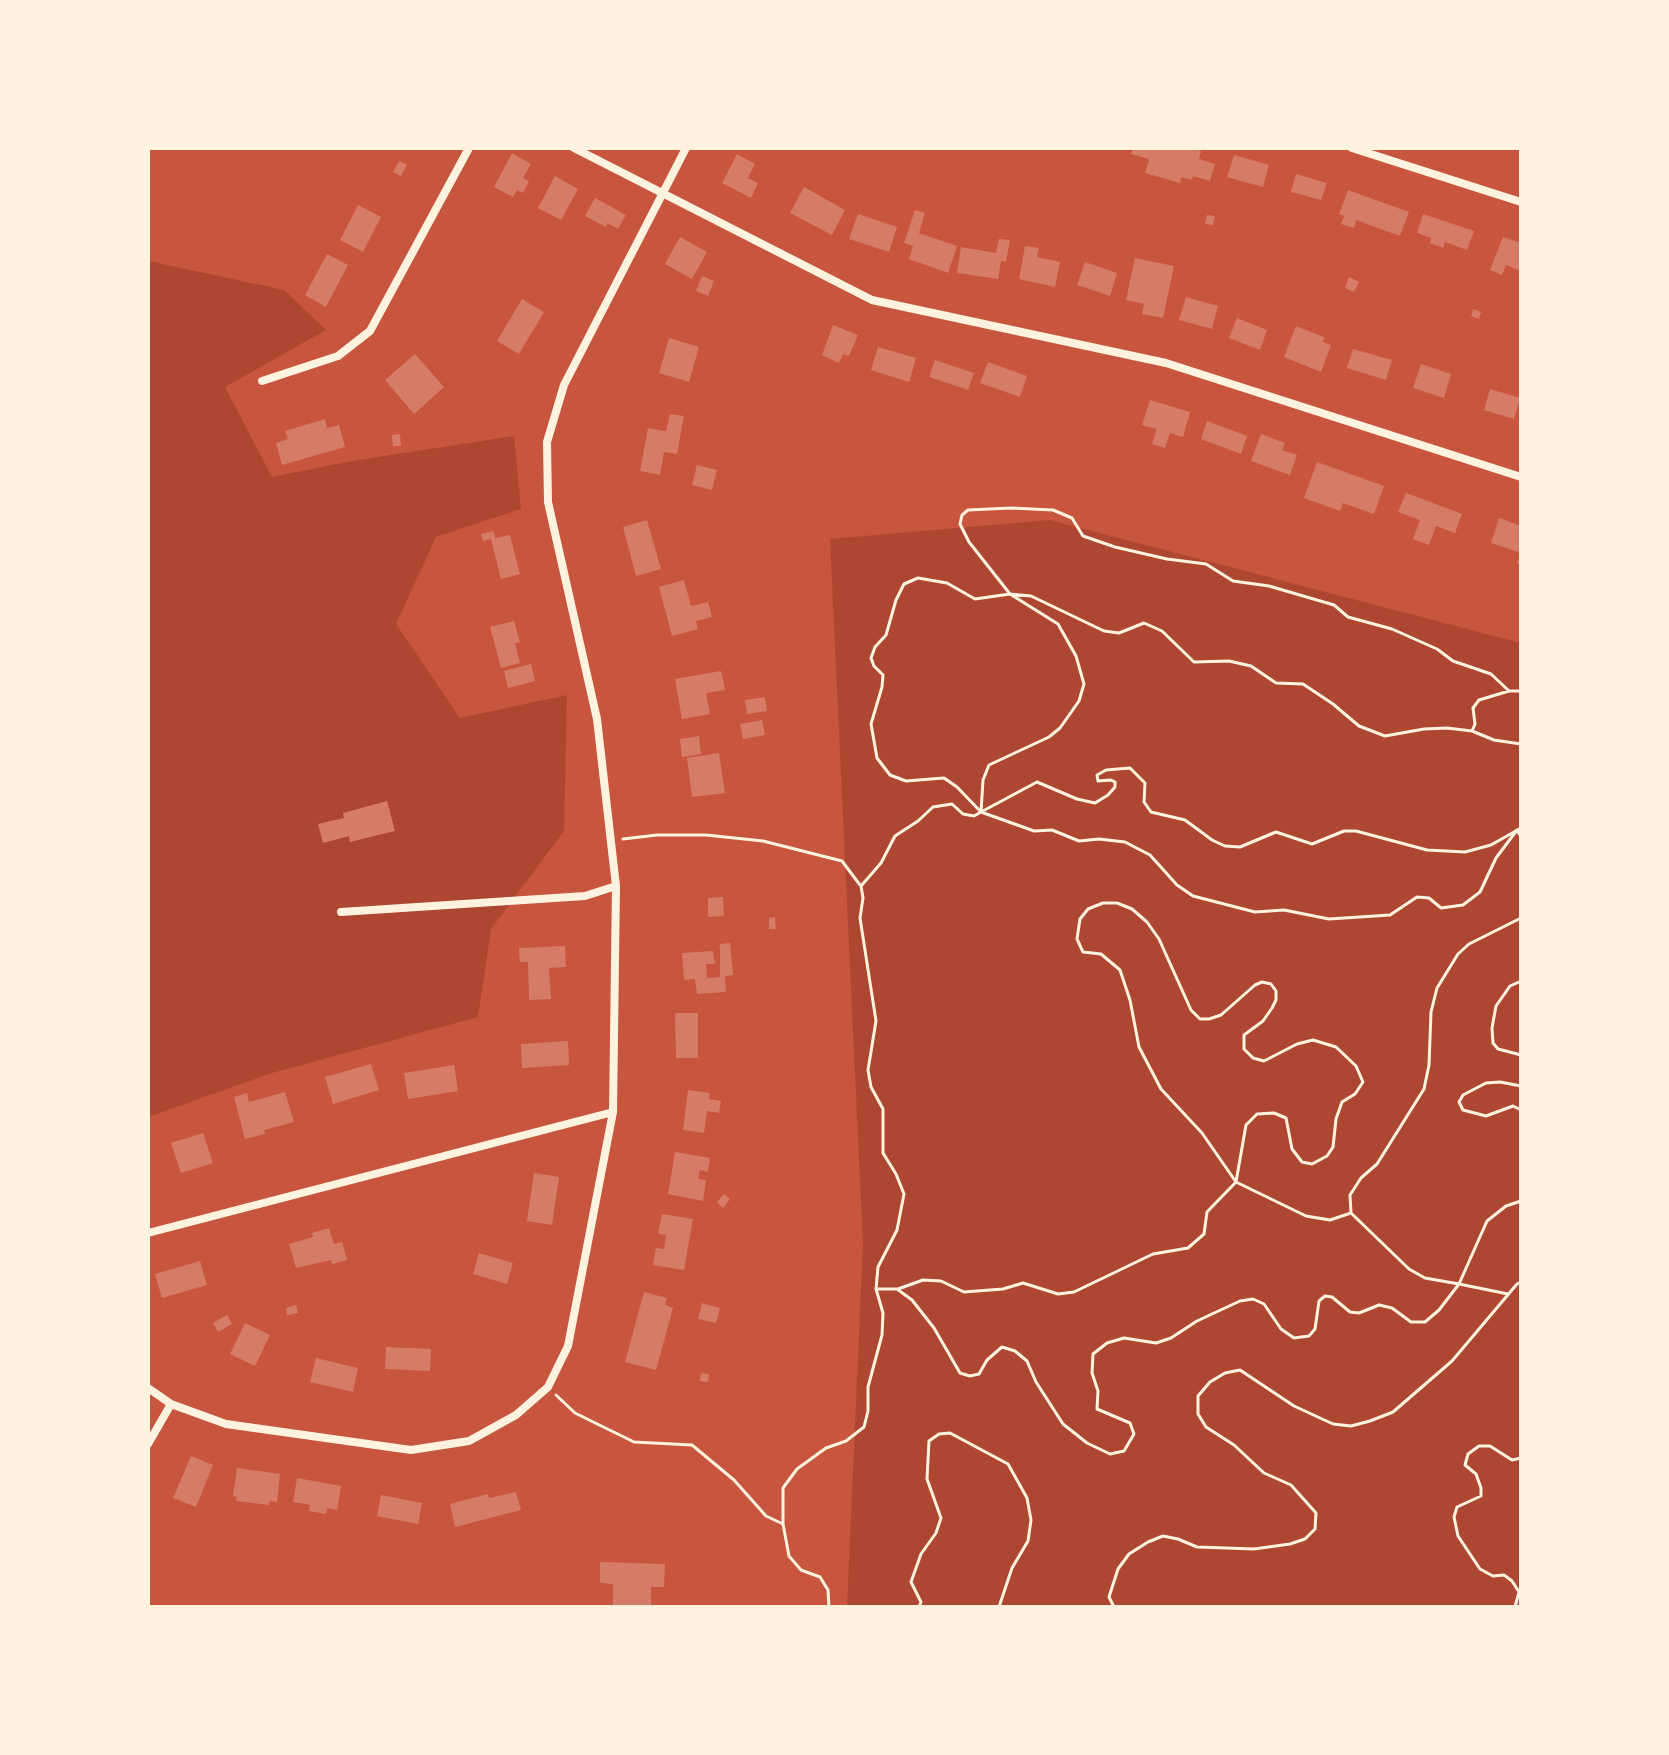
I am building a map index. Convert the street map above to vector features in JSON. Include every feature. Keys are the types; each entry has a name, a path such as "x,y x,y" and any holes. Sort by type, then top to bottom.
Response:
{"street":[{"path":"262,381 338,356 370,331 469,148"},
{"path":"574,148 872,300 1166,363 1521,477"},
{"path":"148,1388 171,1404 226,1424 411,1450 469,1441 516,1415 548,1387 568,1346 613,1112 616,886 597,719 548,502 549,437 564,385 686,148"},
{"path":"1352,148 1521,202"},
{"path":"341,912 585,896 616,886"},
{"path":"148,1233 613,1112"},
{"path":"148,1444 171,1404"}],"path":[{"path":"981,812 983,780 989,765 1049,737 1060,728 1079,701 1084,684 1076,656 1058,624 1010,594 969,542 960,524 962,515 968,510 987,507 1053,510 1072,518 1083,536 1115,547 1167,559 1191,560 1206,564 1233,581 1269,586 1334,605 1348,617 1392,629 1437,649 1453,661 1491,674 1509,691"},
{"path":"1519,829 1496,858 1480,892 1463,905 1441,908 1429,898 1417,897 1390,915 1329,919 1284,910 1255,912 1193,896 1177,885 1150,855 1125,842 1099,839 1079,841 1052,830 1034,831 981,812 944,778 906,781 890,775 877,758 871,724 883,675 871,658 875,647 886,635 904,584 918,578 947,583 975,599 1010,594 1031,596 1104,631 1119,633 1144,623 1162,631 1194,662 1229,661 1251,666 1276,683 1303,684 1359,726 1385,736 1447,728 1521,744"},
{"path":"1472,731 1475,724 1474,704 1509,691 1521,691"},
{"path":"861,886 881,863 895,836 933,807 952,804 963,814 974,816 1037,782 1095,803 1115,787 1115,782 1111,780 1098,781 1097,775 1106,770 1130,768 1145,783 1144,802 1151,812 1185,820 1225,846 1240,847 1276,832 1312,844 1344,831 1356,831 1418,848 1465,852 1491,845 1519,829"},
{"path":"1519,829 1521,837"},
{"path":"611,841 657,835 706,835 763,841 842,861 861,886 860,918 876,1021 868,1070 871,1087 883,1109 883,1153 904,1194 897,1230 878,1267 876,1289 883,1313 882,1335 868,1387 864,1427 797,1469 783,1488 783,1524 789,1556 801,1570 820,1577 828,1590 829,1607"},
{"path":"876,1289 897,1289 923,1280 941,1281 964,1292 1003,1289 1023,1283 1058,1294 1074,1292 1153,1254 1188,1248 1204,1234 1207,1212 1236,1182 1246,1125 1257,1114 1274,1113 1286,1118 1292,1149 1302,1162 1312,1164 1327,1156 1333,1147 1336,1119 1342,1102 1355,1094 1363,1082 1356,1066 1336,1047 1313,1040 1297,1044 1264,1061 1253,1058 1244,1049 1244,1035 1263,1021 1272,1008 1276,991 1271,984 1262,982 1255,985 1221,1015 1200,1019 1191,1010 1159,939 1147,922 1132,909 1117,903 1103,903 1088,909 1080,919 1077,939 1083,952 1101,954 1120,970 1130,1000 1139,1047 1161,1089 1202,1133 1220,1163 1236,1182 1306,1216 1330,1220 1351,1213"},
{"path":"1508,1294 1425,1278 1409,1269 1351,1213 1350,1195 1361,1178 1377,1164 1424,1089 1429,1065 1431,1012 1437,988 1458,954 1469,944 1521,918"},
{"path":"1521,981 1510,986 1496,1006 1492,1028 1493,1043 1498,1049 1521,1055"},
{"path":"1521,1086 1486,1083 1463,1095 1459,1102 1463,1110 1486,1116 1513,1106 1521,1110"},
{"path":"897,1289 912,1300 934,1328 960,1373 970,1376 979,1374 987,1360 1002,1347 1015,1351 1027,1361 1036,1382 1063,1424 1087,1443 1110,1454 1124,1451 1134,1434 1130,1423 1097,1409 1093,1354 1107,1343 1124,1338 1156,1343 1240,1301 1253,1299 1264,1304 1281,1329 1294,1338 1309,1336 1315,1329 1319,1301 1325,1296 1332,1297 1350,1312 1359,1313 1379,1305 1392,1308 1411,1322 1425,1322 1439,1310 1459,1284 1487,1221 1506,1206 1521,1201"},
{"path":"1114,1607 1109,1597 1118,1569 1129,1554 1163,1536 1197,1547 1254,1549 1290,1544 1305,1539 1315,1529 1316,1513 1291,1485 1264,1473 1234,1445 1206,1427 1198,1414 1198,1396 1210,1382 1225,1373 1240,1370 1294,1406 1333,1424 1351,1426 1370,1421 1393,1412 1452,1361 1521,1282"},
{"path":"548,1387 575,1413 634,1442 692,1445 734,1480 766,1516 783,1524"},
{"path":"919,1607 921,1602 911,1582 921,1554 936,1533 941,1518 927,1479 929,1441 939,1434 950,1433 1008,1464 1027,1498 1031,1520 1028,1541 1012,1568 999,1607"},
{"path":"1515,1607 1519,1592 1512,1581 1504,1575 1493,1576 1480,1569 1458,1536 1454,1517 1457,1507 1481,1496 1476,1474 1465,1465 1468,1454 1479,1446 1490,1446 1512,1460 1521,1458"}],"shaded area":[{"path":"148,261 284,290 326,330 225,387 272,477 352,461 514,436 521,509 436,537 396,624 460,718 567,695 564,831 491,929 478,1017 272,1073 148,1117"},
{"path":"1050,520 1521,643 1521,1607 847,1607 863,1244 830,539"}],"building":[{"path":"1133,148 1191,148 1201,151 1199,159 1215,164 1210,181 1193,176 1192,180 1181,177 1180,183 1145,173 1149,159 1131,154"},
{"path":"512,153 531,164 523,178 529,181 523,193 517,190 513,197 494,187"},
{"path":"737,154 755,164 748,178 758,183 751,198 722,183"},
{"path":"1234,155 1269,165 1263,187 1227,177"},
{"path":"399,161 407,165 401,176 393,172"},
{"path":"1296,174 1327,183 1321,200 1291,192"},
{"path":"555,176 578,189 561,220 538,208"},
{"path":"804,187 845,210 832,235 790,213"},
{"path":"1348,190 1409,212 1400,236 1356,220 1354,228 1341,224 1344,216 1339,214"},
{"path":"595,198 626,215 618,229 607,223 606,227 585,216"},
{"path":"358,205 381,217 363,252 340,240"},
{"path":"915,210 925,213 919,233 957,246 948,273 909,259 913,246 904,243"},
{"path":"858,214 897,227 889,252 849,239"},
{"path":"1423,214 1474,231 1467,250 1445,242 1443,248 1430,243 1431,238 1417,233"},
{"path":"1207,215 1215,216 1213,225 1205,224"},
{"path":"680,237 707,252 692,279 665,264"},
{"path":"1503,237 1521,243 1521,271 1506,265 1502,275 1490,270"},
{"path":"999,239 1010,240 1006,262 1001,261 998,279 957,273 961,247 996,253"},
{"path":"1025,246 1039,248 1037,257 1060,262 1055,287 1019,279"},
{"path":"327,254 348,265 326,307 305,295"},
{"path":"1135,258 1174,266 1163,318 1142,314 1144,304 1126,300"},
{"path":"1085,262 1117,273 1110,296 1077,285"},
{"path":"702,276 714,281 708,296 696,291"},
{"path":"1349,277 1359,282 1354,292 1345,288"},
{"path":"1186,297 1218,306 1212,329 1179,320"},
{"path":"522,299 544,312 519,354 497,341"},
{"path":"1473,309 1481,312 1479,319 1471,316"},
{"path":"1237,318 1267,330 1260,350 1229,338"},
{"path":"833,325 858,335 849,356 843,354 839,363 822,355"},
{"path":"1296,326 1324,337 1323,342 1331,345 1321,372 1284,357"},
{"path":"669,338 699,347 689,382 659,373"},
{"path":"878,347 916,358 909,382 871,370"},
{"path":"1353,349 1392,360 1386,380 1347,368"},
{"path":"415,354 444,387 414,414 385,380"},
{"path":"935,360 974,373 968,390 929,377"},
{"path":"988,362 1027,376 1020,397 980,383"},
{"path":"1421,364 1451,374 1444,398 1413,388"},
{"path":"1490,389 1520,398 1514,419 1484,410"},
{"path":"1150,400 1190,412 1183,437 1170,433 1165,448 1152,444 1157,429 1142,425"},
{"path":"670,414 684,416 677,454 664,452 660,475 640,471 648,428 666,431"},
{"path":"325,419 327,428 339,425 345,447 282,465 276,443 288,439 285,431"},
{"path":"1207,421 1247,436 1241,454 1201,439"},
{"path":"400,434 401,446 393,446 392,435"},
{"path":"1261,434 1285,443 1282,450 1297,455 1290,475 1251,461"},
{"path":"1317,462 1384,486 1374,514 1343,503 1340,511 1304,498"},
{"path":"697,465 717,470 712,490 692,485"},
{"path":"1406,493 1462,514 1455,533 1436,526 1429,545 1413,539 1420,520 1398,512"},
{"path":"1499,518 1521,526 1521,553 1491,543"},
{"path":"647,520 661,569 636,576 623,527"},
{"path":"494,531 495,538 510,535 520,574 501,579 491,539 483,541 481,534"},
{"path":"684,580 691,606 708,602 712,617 696,621 698,629 672,636 659,587"},
{"path":"514,621 520,642 515,643 520,663 501,668 490,627"},
{"path":"531,664 535,681 508,688 504,671"},
{"path":"721,671 725,690 706,693 710,714 682,719 675,679"},
{"path":"765,697 767,711 747,714 745,700"},
{"path":"762,720 765,735 743,739 740,724"},
{"path":"699,736 701,754 682,757 680,739"},
{"path":"719,753 725,793 692,797 687,758"},
{"path":"387,801 395,831 350,842 349,836 323,843 318,824 344,818 343,813"},
{"path":"723,897 724,916 708,917 708,898"},
{"path":"775,917 776,929 769,929 769,918"},
{"path":"730,943 733,975 725,976 726,992 697,994 695,979 684,980 682,953 713,951 715,964 706,964 707,978 720,977 720,944"},
{"path":"565,946 566,967 549,968 551,999 529,1000 528,962 520,962 519,948"},
{"path":"675,1013 698,1013 698,1058 676,1058"},
{"path":"568,1041 569,1065 522,1068 521,1044"},
{"path":"371,1064 379,1090 333,1104 325,1077"},
{"path":"454,1065 458,1091 408,1099 404,1073"},
{"path":"688,1090 710,1093 709,1099 721,1101 719,1113 707,1111 704,1133 683,1130"},
{"path":"285,1092 294,1122 245,1139 234,1097 247,1093 249,1102"},
{"path":"203,1133 213,1163 181,1173 171,1143"},
{"path":"675,1152 710,1158 708,1172 700,1170 698,1179 706,1180 703,1201 668,1194"},
{"path":"534,1173 559,1177 552,1225 527,1221"},
{"path":"724,1194 730,1199 723,1208 717,1202"},
{"path":"662,1214 693,1219 684,1270 653,1265 656,1248 664,1249 666,1235 658,1234"},
{"path":"329,1228 334,1244 342,1242 347,1260 332,1264 331,1260 296,1268 289,1244 313,1237 312,1233"},
{"path":"479,1253 513,1263 507,1284 473,1274"},
{"path":"200,1261 207,1285 162,1298 155,1274"},
{"path":"644,1292 667,1298 665,1305 673,1308 656,1370 625,1362"},
{"path":"702,1303 720,1308 716,1323 698,1319"},
{"path":"296,1305 298,1313 287,1315 286,1308"},
{"path":"227,1315 232,1324 218,1332 213,1323"},
{"path":"245,1323 270,1335 255,1366 230,1354"},
{"path":"386,1347 431,1349 430,1371 385,1369"},
{"path":"316,1358 358,1368 353,1392 310,1382"},
{"path":"701,1373 709,1374 708,1382 700,1381"},
{"path":"191,1456 213,1465 196,1507 173,1498"},
{"path":"237,1468 280,1474 277,1502 270,1501 269,1505 236,1501 237,1497 233,1496"},
{"path":"297,1478 341,1486 337,1510 327,1508 326,1514 309,1511 310,1505 293,1502"},
{"path":"516,1492 521,1510 455,1527 450,1504 488,1494 489,1498"},
{"path":"381,1495 422,1503 418,1524 377,1516"},
{"path":"600,1562 665,1564 664,1587 651,1587 651,1607 613,1607 613,1584 600,1583"}]}
